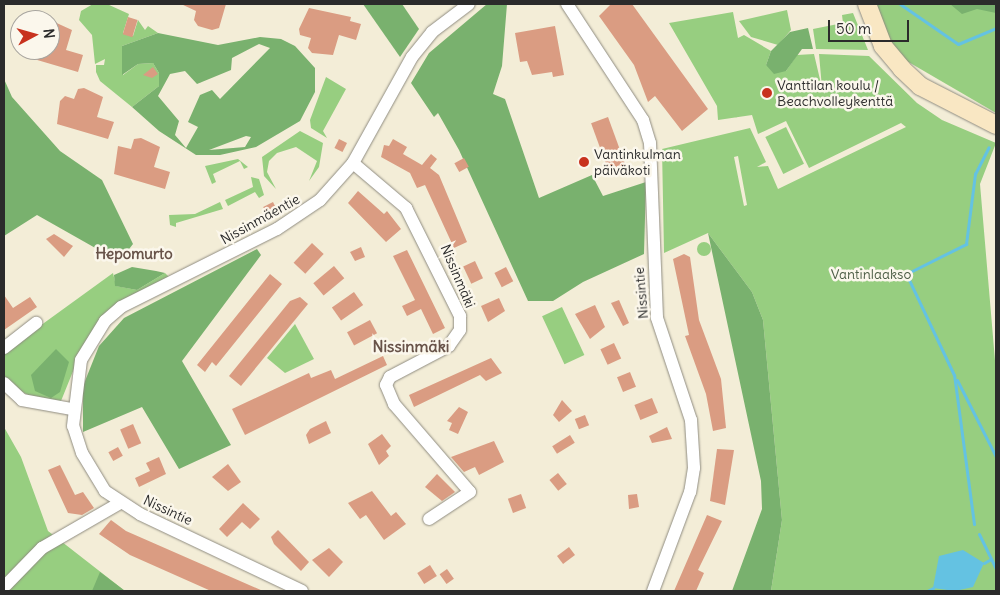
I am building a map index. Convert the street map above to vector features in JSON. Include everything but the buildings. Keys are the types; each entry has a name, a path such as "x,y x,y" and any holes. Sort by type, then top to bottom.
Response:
{"street":[{"name":"Nissinmäentie","path":"72,409 80,360 105,321 140,296 304,213 353,163 412,57 432,32 469,4"},
{"name":"Nissintie","path":"567,4 643,120 650,143 657,318 691,420 694,468 690,492 653,591"},
{"path":"867,4 883,46 902,69 920,86 996,125"},
{"name":"Nissinmäki","path":"353,163 406,208 460,316 460,330 449,346 398,372 386,385 394,404 470,492 429,519"},
{"path":"4,348 36,323"},
{"path":"4,383 22,400 72,409"},
{"name":"Nissintie","path":"72,409 76,438 91,472 120,503 302,591"},
{"path":"6,585 42,548 120,503"}],"green space":[{"path":"93,4 107,4 129,14 123,33 133,36 138,20 145,30 148,26 158,33 122,46 123,75 138,64 153,63 159,73 159,86 132,107 100,81 96,72 96,65 104,65 105,59 95,64 92,35 79,20 81,11"},
{"path":"363,4 402,4 419,29 400,57"},
{"path":"487,4 507,4 502,66 493,94 505,99 539,198 592,175 603,196 646,182 644,254 583,282 553,301 528,301 459,150 438,113 434,117 411,83 429,53"},
{"path":"876,4 996,4 996,113 905,60 887,37"},
{"path":"950,4 996,4 996,13 977,9 962,14"},
{"path":"787,10 791,30 778,45 751,37 739,21"},
{"name":"Vantinlaakso","path":"733,12 738,38 744,35 771,51 766,65 786,71 797,55 814,54 822,88 819,54 869,56 917,103 942,120 996,143 980,184 996,372 996,591 771,591 782,520 763,320 752,292 708,233 664,253 662,149 750,128 766,162 757,167 768,166 778,189 906,127 901,123 809,168 786,121 758,134 752,115 718,120 717,106 669,23","holes":["738,156 747,205 744,206 734,157"]},
{"path":"853,13 868,50 816,49 813,29 843,23 842,15"},
{"path":"808,28 813,49 802,49 786,71 774,74 766,65 771,51 790,32"},
{"path":"158,33 218,45 260,37 281,39 295,46 315,68 315,92 300,121 256,147 220,155 196,155 159,131 132,107 159,86 159,73 153,63 138,64 122,75 122,46","holes":["259,44 270,48 220,99 212,90 200,95 188,122 198,127 186,148 175,135 179,121 158,96 170,74 185,71 197,84 231,70 232,58","246,136 251,137 245,147 209,150"]},
{"path":"326,77 346,89 323,131 327,138 311,128 310,120"},
{"path":"4,79 12,97 60,151 102,180 133,244 126,253 113,258 37,215 4,236"},
{"path":"786,127 804,164 783,174 765,137"},
{"path":"300,131 323,143 319,167 309,181 317,161 296,147 277,153 269,161 267,172 276,189 264,176 262,157"},
{"path":"238,159 248,167 244,169 240,161 213,174 216,182 212,184 205,166"},
{"path":"251,177 259,179 264,195 259,198 255,192 228,206 225,200 253,187"},
{"path":"220,202 223,209 176,223 176,227 170,225 169,215 195,214"},
{"path":"708,233 752,292 763,320 782,520 771,591 732,591 762,509 761,481"},
{"path":"701,242 707,242 711,249 707,256 701,256 697,252 697,246"},
{"path":"257,249 261,255 182,361 231,445 179,469 142,407 83,432 83,386 99,346 124,318"},
{"path":"132,267 165,273 137,290 115,286 114,275"},
{"path":"113,273 116,286 137,290 165,273 169,277 105,316 84,344 61,401 35,399 12,386 4,377 4,352"},
{"path":"562,307 584,355 564,364 542,316"},
{"path":"295,324 314,359 285,373 267,358"},
{"path":"56,349 69,362 60,392 51,398 35,391 31,375"},
{"path":"4,427 21,457 48,531 125,591 4,591"},
{"path":"100,572 125,591 92,591"}],"water":[{"path":"963,550 984,563 973,587 955,591 933,588 939,556"}],"waterway":[{"path":"900,4 958,44 996,28"},
{"path":"974,524 954,375 909,280 910,272 966,244 975,174 989,147"},
{"path":"957,380 996,457"},
{"path":"979,534 996,569"},
{"path":"984,563 991,559"},
{"path":"927,591 933,588"}],"place":[{"name":"Vanttilan koulu / Beachvolleykenttä","path":"767,93"},
{"name":"Vantinkulman päiväkoti","path":"584,162"}],"district":[{"name":"Hepomurto","path":"134,254"},
{"name":"Nissinmäki","path":"411,346"}]}
